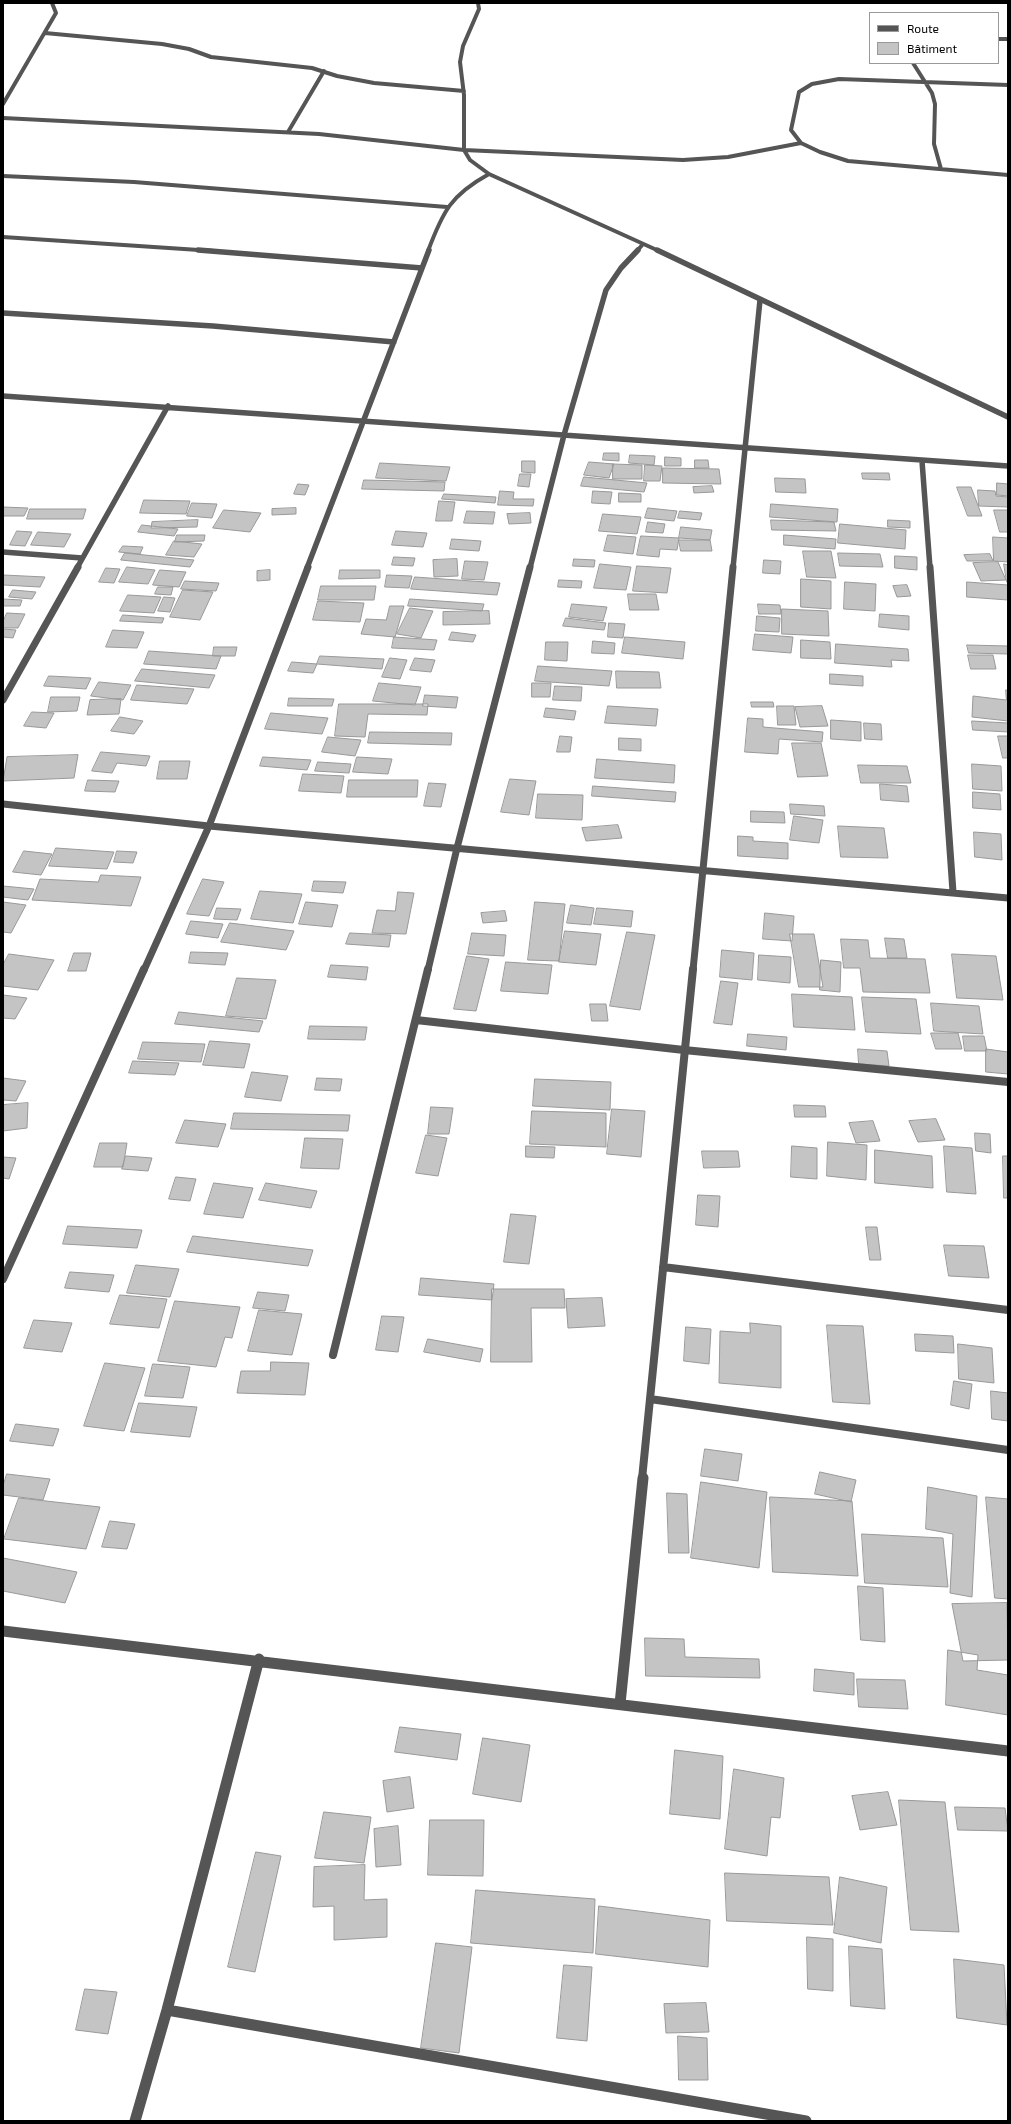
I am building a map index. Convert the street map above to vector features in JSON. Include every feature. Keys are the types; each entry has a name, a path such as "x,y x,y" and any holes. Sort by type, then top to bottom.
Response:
{"street":[{"path":"3,104 56,13 52,3"},
{"path":"478,3 479,9 463,46 460,62 464,90 464,150 470,160 489,174 592,219 1008,417"},
{"path":"45,33 162,44 189,49 211,57 277,63 324,71 347,78 380,84 464,90"},
{"path":"914,64 922,81 932,93 935,104 934,144 941,169"},
{"path":"288,132 324,71"},
{"path":"1008,85 839,79 812,84 799,92 791,130 801,143 820,152 848,161 1008,175"},
{"path":"3,118 288,132 464,150 683,160 715,160 801,143"},
{"path":"3,1279 209,826 422,268 447,207 465,187 489,174"},
{"path":"3,176 134,182 447,207"},
{"path":"3,238 217,251 422,268"},
{"path":"334,1355 457,848 564,435 606,290 621,268 643,244"},
{"path":"620,1704 684,1050 760,300"},
{"path":"3,313 213,326 394,342"},
{"path":"3,396 168,406 1008,466"},
{"path":"3,700 168,406"},
{"path":"922,461 953,892"},
{"path":"3,552 82,558"},
{"path":"3,804 209,826 1008,898"},
{"path":"416,1020 684,1050 1008,1082"},
{"path":"663,1267 1008,1310"},
{"path":"650,1399 1008,1450"},
{"path":"3,1631 259,1659 1008,1751"},
{"path":"135,2121 167,2010 259,1659"},
{"path":"167,2010 806,2121"}],"building":[{"path":"604,453 619,453 619,461 603,460"},
{"path":"630,455 655,456 654,465 629,463"},
{"path":"665,457 681,458 681,466 665,466"},
{"path":"695,460 708,460 709,468 695,468"},
{"path":"522,461 535,461 535,473 522,472"},
{"path":"589,462 614,464 609,478 584,475"},
{"path":"380,463 450,467 446,481 376,478"},
{"path":"613,464 642,465 642,479 613,479"},
{"path":"645,465 662,466 660,481 644,481"},
{"path":"663,468 719,469 721,484 663,483"},
{"path":"862,473 889,473 890,480 863,479"},
{"path":"520,474 531,474 529,487 518,486"},
{"path":"584,477 647,483 644,492 581,486"},
{"path":"775,478 805,479 806,493 776,492"},
{"path":"364,480 445,482 444,491 362,489"},
{"path":"997,483 1008,484 1008,496 997,495"},
{"path":"298,484 309,485 305,495 294,494"},
{"path":"712,486 714,492 694,493 693,487"},
{"path":"957,487 971,487 982,516 968,516"},
{"path":"978,490 995,491 996,496 1008,497 1008,507 979,506"},
{"path":"500,491 514,492 513,499 534,499 533,506 498,505"},
{"path":"593,491 612,492 610,504 592,503"},
{"path":"619,493 641,494 641,502 619,502"},
{"path":"444,494 496,497 495,503 442,499"},
{"path":"144,500 190,501 186,514 140,513"},
{"path":"439,501 455,502 452,521 436,521"},
{"path":"192,503 217,504 212,518 187,516"},
{"path":"771,504 838,509 837,522 770,517"},
{"path":"3,507 28,508 24,516 3,516"},
{"path":"296,508 296,514 272,515 272,509"},
{"path":"648,508 677,511 674,521 645,518"},
{"path":"30,509 86,509 83,519 27,519"},
{"path":"224,510 261,513 250,532 213,528"},
{"path":"994,510 1008,510 1008,532 1000,532"},
{"path":"467,511 495,512 493,524 464,523"},
{"path":"680,511 702,513 700,520 678,518"},
{"path":"530,513 531,523 509,524 507,514"},
{"path":"603,514 641,517 637,534 599,531"},
{"path":"198,520 197,527 151,528 152,522"},
{"path":"771,520 834,522 836,531 772,530"},
{"path":"888,520 910,521 910,528 888,527"},
{"path":"648,522 665,524 663,533 646,532"},
{"path":"840,524 906,530 905,549 838,543"},
{"path":"142,525 178,529 174,536 138,532"},
{"path":"681,527 712,530 710,540 679,538"},
{"path":"17,531 32,532 25,546 10,545"},
{"path":"396,531 427,533 423,547 392,545"},
{"path":"38,532 71,534 64,547 31,545"},
{"path":"177,535 205,535 204,541 175,542"},
{"path":"608,535 636,537 633,554 604,551"},
{"path":"784,535 836,539 835,549 784,545"},
{"path":"641,536 679,538 677,550 660,549 659,557 637,555"},
{"path":"993,537 1008,538 1008,562 994,561"},
{"path":"452,539 481,541 479,551 450,549"},
{"path":"679,540 710,540 712,551 681,551"},
{"path":"174,541 202,544 194,557 166,555"},
{"path":"123,546 143,547 140,554 119,552"},
{"path":"803,551 831,551 836,578 807,577"},
{"path":"125,553 194,560 190,567 121,560"},
{"path":"838,553 880,554 883,567 840,566"},
{"path":"990,554 993,561 967,561 964,555"},
{"path":"895,556 917,557 917,570 895,568"},
{"path":"394,557 415,558 413,566 392,565"},
{"path":"457,559 458,576 434,577 433,560"},
{"path":"574,559 595,560 594,567 573,566"},
{"path":"764,560 781,561 780,574 763,573"},
{"path":"465,561 488,562 484,580 462,579"},
{"path":"998,562 1006,580 981,581 973,563"},
{"path":"600,564 631,567 626,590 594,588"},
{"path":"1004,564 1008,565 1008,582 1007,582"},
{"path":"637,566 671,568 667,593 633,591"},
{"path":"127,567 155,570 148,584 119,582"},
{"path":"106,568 120,569 114,583 99,582"},
{"path":"160,570 186,572 179,587 153,585"},
{"path":"270,570 270,580 257,581 257,571"},
{"path":"340,570 380,570 380,578 339,579"},
{"path":"3,575 45,577 40,587 3,585"},
{"path":"387,575 412,576 409,588 385,587"},
{"path":"415,577 500,583 497,595 411,589"},
{"path":"801,579 831,581 831,609 801,607"},
{"path":"559,580 582,581 581,588 558,587"},
{"path":"185,581 219,583 216,591 181,589"},
{"path":"845,582 876,584 875,611 844,609"},
{"path":"967,582 1008,585 1008,600 967,597"},
{"path":"907,585 911,596 897,597 893,586"},
{"path":"321,586 376,586 374,600 318,600"},
{"path":"158,587 173,587 171,595 155,594"},
{"path":"13,590 36,592 32,599 9,597"},
{"path":"183,590 213,592 200,620 170,617"},
{"path":"628,594 656,594 659,610 630,610"},
{"path":"128,595 161,597 154,613 120,611"},
{"path":"164,597 175,598 170,612 158,611"},
{"path":"3,599 22,600 20,606 3,606"},
{"path":"410,599 484,604 482,611 408,606"},
{"path":"318,601 364,603 360,622 313,620"},
{"path":"572,604 607,607 603,621 569,617"},
{"path":"758,604 780,605 781,614 759,614"},
{"path":"390,606 404,606 395,637 361,634 366,619 386,620"},
{"path":"410,608 433,611 421,638 397,634"},
{"path":"782,609 828,611 829,636 782,634"},
{"path":"489,611 490,624 443,625 443,612"},
{"path":"7,613 25,614 18,628 3,628 3,622"},
{"path":"880,614 909,616 909,630 879,627"},
{"path":"123,615 164,618 162,623 120,621"},
{"path":"757,616 780,618 779,632 756,631"},
{"path":"566,618 606,623 604,630 563,626"},
{"path":"609,623 625,624 623,638 608,637"},
{"path":"3,629 16,630 13,638 3,637"},
{"path":"113,630 144,632 137,648 106,647"},
{"path":"452,632 476,635 473,642 449,640"},
{"path":"755,634 793,637 791,653 753,650"},
{"path":"394,637 437,640 434,650 392,648"},
{"path":"625,637 685,642 683,659 622,653"},
{"path":"801,640 830,642 831,659 801,658"},
{"path":"593,641 615,643 614,654 592,653"},
{"path":"546,642 568,642 567,661 545,660"},
{"path":"836,644 908,649 909,661 891,660 892,667 835,663"},
{"path":"967,645 1008,646 1008,654 969,653"},
{"path":"214,647 237,647 235,656 213,656"},
{"path":"149,651 221,656 216,669 144,664"},
{"path":"968,655 993,655 996,669 971,669"},
{"path":"320,656 384,659 382,669 317,664"},
{"path":"390,658 407,660 400,679 382,677"},
{"path":"415,658 435,660 431,672 410,670"},
{"path":"292,662 317,664 313,673 288,671"},
{"path":"538,666 612,671 609,686 535,681"},
{"path":"142,669 215,675 209,688 135,681"},
{"path":"616,671 659,672 661,688 617,688"},
{"path":"830,674 863,676 863,686 830,684"},
{"path":"49,676 91,678 86,689 44,686"},
{"path":"99,682 131,685 123,700 91,696"},
{"path":"379,683 421,687 415,705 373,701"},
{"path":"532,683 551,683 550,697 532,697"},
{"path":"137,685 194,689 187,704 131,700"},
{"path":"555,686 582,687 581,701 553,700"},
{"path":"1006,690 1008,690 1008,721 972,717 973,696 1006,700"},
{"path":"425,695 458,697 456,708 423,706"},
{"path":"51,697 80,697 77,711 48,712"},
{"path":"289,698 334,699 332,706 288,706"},
{"path":"121,699 119,714 87,715 90,700"},
{"path":"751,702 773,702 774,707 752,707"},
{"path":"339,704 428,704 427,715 368,714 365,737 335,736"},
{"path":"608,706 658,709 656,726 605,723"},
{"path":"777,706 794,706 796,725 778,725"},
{"path":"822,706 828,726 800,727 795,707"},
{"path":"546,708 576,711 574,720 544,717"},
{"path":"32,712 54,713 46,728 24,726"},
{"path":"271,713 328,718 322,734 265,729"},
{"path":"120,717 143,721 134,734 111,731"},
{"path":"748,718 763,719 763,727 823,732 822,742 779,739 778,754 745,752"},
{"path":"831,720 861,722 861,741 831,739"},
{"path":"972,721 1008,723 1008,732 973,730"},
{"path":"864,723 881,724 882,740 865,739"},
{"path":"370,732 452,733 451,745 368,743"},
{"path":"560,736 572,737 570,752 557,752"},
{"path":"998,736 1008,736 1008,758 1003,758"},
{"path":"328,737 361,740 355,756 322,752"},
{"path":"619,738 641,739 641,751 619,750"},
{"path":"792,743 821,743 828,776 798,777"},
{"path":"101,752 150,756 146,766 117,763 112,773 92,771"},
{"path":"78,755 74,778 3,781 7,757"},
{"path":"263,757 311,760 307,770 260,766"},
{"path":"357,757 392,759 388,774 353,772"},
{"path":"597,759 675,765 674,783 595,778"},
{"path":"160,761 190,761 187,779 157,779"},
{"path":"318,762 351,764 349,773 315,771"},
{"path":"972,764 1001,766 1002,791 973,789"},
{"path":"858,765 907,766 911,783 861,783"},
{"path":"303,774 344,776 341,793 299,791"},
{"path":"510,779 536,781 529,815 501,812"},
{"path":"88,780 119,781 115,792 85,791"},
{"path":"349,780 418,780 417,797 347,797"},
{"path":"429,783 446,784 441,807 424,806"},
{"path":"880,784 907,786 909,802 881,800"},
{"path":"593,786 676,792 675,802 592,796"},
{"path":"973,792 1000,794 1001,810 973,808"},
{"path":"538,794 583,795 582,820 536,818"},
{"path":"790,804 824,806 825,816 791,814"},
{"path":"751,811 784,812 785,823 751,822"},
{"path":"794,816 823,820 819,843 790,840"},
{"path":"618,825 622,838 586,841 582,828"},
{"path":"838,826 884,828 888,858 841,857"},
{"path":"974,832 1001,834 1002,860 975,857"},
{"path":"738,836 753,837 753,841 788,843 788,859 738,856"},
{"path":"56,848 114,852 107,869 49,866"},
{"path":"24,851 52,854 41,875 13,872"},
{"path":"117,851 137,852 133,863 114,862"},
{"path":"101,875 141,877 131,906 32,900 40,879 98,882"},
{"path":"203,879 224,882 209,916 187,914"},
{"path":"314,881 346,882 343,893 312,891"},
{"path":"3,886 34,889 28,900 3,897"},
{"path":"260,891 302,894 293,923 251,919"},
{"path":"398,892 414,893 406,934 372,933 377,910 395,911"},
{"path":"3,902 26,905 11,933 3,932"},
{"path":"306,902 338,905 332,927 299,924"},
{"path":"535,902 565,904 559,961 528,960"},
{"path":"571,905 594,908 591,925 567,923"},
{"path":"217,908 241,909 237,920 214,919"},
{"path":"597,908 633,911 631,927 594,924"},
{"path":"505,911 507,921 483,923 481,913"},
{"path":"765,913 794,916 792,941 763,939"},
{"path":"191,921 223,924 218,938 186,934"},
{"path":"230,923 294,931 286,950 221,942"},
{"path":"565,931 601,934 596,965 559,962"},
{"path":"627,932 655,935 640,1010 610,1006"},
{"path":"350,933 391,935 389,947 346,944"},
{"path":"472,933 506,935 504,956 468,954"},
{"path":"790,934 814,934 823,987 799,987"},
{"path":"885,938 904,939 907,958 888,958"},
{"path":"841,939 868,940 870,958 925,959 930,993 863,992 860,968 844,968"},
{"path":"722,950 754,953 752,980 720,977"},
{"path":"191,952 228,953 225,965 189,963"},
{"path":"74,953 91,953 86,971 68,971"},
{"path":"9,954 54,960 38,990 3,986 3,965"},
{"path":"952,954 996,956 1003,1000 957,998"},
{"path":"759,955 791,957 790,983 758,980"},
{"path":"467,956 489,959 476,1011 454,1009"},
{"path":"821,960 841,962 840,992 820,990"},
{"path":"506,962 552,965 548,994 501,991"},
{"path":"331,965 368,967 366,980 328,977"},
{"path":"237,978 276,980 266,1019 226,1016"},
{"path":"721,981 738,983 732,1025 714,1023"},
{"path":"792,994 852,997 855,1030 794,1027"},
{"path":"3,995 27,998 15,1019 3,1018"},
{"path":"862,997 916,999 921,1034 866,1032"},
{"path":"931,1003 979,1006 983,1034 934,1031"},
{"path":"590,1004 606,1004 608,1021 592,1021"},
{"path":"179,1012 263,1021 259,1032 175,1024"},
{"path":"310,1026 367,1027 365,1040 308,1039"},
{"path":"931,1033 958,1033 962,1049 936,1049"},
{"path":"748,1034 787,1037 786,1050 747,1046"},
{"path":"963,1036 984,1036 987,1051 965,1051"},
{"path":"210,1041 250,1044 244,1068 203,1065"},
{"path":"143,1042 205,1044 201,1062 138,1059"},
{"path":"858,1049 887,1051 889,1066 859,1064"},
{"path":"986,1049 1008,1052 1008,1074 986,1072"},
{"path":"133,1061 179,1063 175,1075 129,1073"},
{"path":"252,1072 288,1076 281,1101 245,1097"},
{"path":"3,1078 26,1081 16,1101 3,1100"},
{"path":"317,1078 342,1079 340,1091 315,1090"},
{"path":"535,1079 611,1082 610,1110 533,1106"},
{"path":"28,1103 27,1128 3,1131 3,1105"},
{"path":"794,1105 825,1106 826,1117 795,1117"},
{"path":"431,1107 453,1108 449,1134 428,1134"},
{"path":"612,1109 645,1111 641,1157 607,1154"},
{"path":"532,1111 606,1113 606,1147 530,1144"},
{"path":"234,1113 350,1115 348,1131 231,1129"},
{"path":"936,1119 945,1140 918,1142 909,1121"},
{"path":"185,1120 226,1124 218,1147 176,1143"},
{"path":"873,1121 880,1141 856,1143 849,1123"},
{"path":"975,1133 990,1134 991,1153 976,1151"},
{"path":"426,1135 447,1138 438,1176 416,1173"},
{"path":"305,1138 343,1139 339,1169 301,1168"},
{"path":"828,1142 867,1145 866,1180 827,1176"},
{"path":"100,1143 127,1143 123,1167 94,1167"},
{"path":"526,1146 555,1147 554,1158 526,1157"},
{"path":"792,1146 817,1148 817,1179 791,1177"},
{"path":"944,1146 972,1148 976,1194 947,1192"},
{"path":"875,1150 932,1156 933,1188 875,1183"},
{"path":"702,1151 738,1151 740,1167 704,1168"},
{"path":"126,1156 152,1158 148,1171 122,1169"},
{"path":"1003,1156 1008,1156 1008,1198 1004,1198"},
{"path":"3,1157 16,1158 9,1179 3,1178"},
{"path":"176,1177 196,1179 190,1201 169,1199"},
{"path":"214,1183 253,1188 243,1218 204,1214"},
{"path":"266,1183 317,1191 311,1208 259,1200"},
{"path":"698,1195 720,1196 718,1227 696,1225"},
{"path":"511,1214 536,1216 529,1264 504,1262"},
{"path":"68,1226 142,1230 137,1248 63,1244"},
{"path":"866,1227 877,1227 881,1260 870,1260"},
{"path":"193,1236 313,1250 308,1266 187,1252"},
{"path":"944,1245 984,1246 989,1278 949,1276"},
{"path":"136,1265 179,1269 170,1297 127,1293"},
{"path":"70,1272 114,1275 109,1292 65,1288"},
{"path":"421,1278 494,1284 492,1300 419,1295"},
{"path":"492,1289 564,1289 565,1308 531,1308 532,1362 491,1362"},
{"path":"258,1292 289,1295 285,1311 253,1308"},
{"path":"120,1295 167,1299 159,1328 110,1324"},
{"path":"602,1298 605,1326 568,1328 566,1299"},
{"path":"175,1301 240,1307 232,1338 225,1337 216,1367 158,1361"},
{"path":"259,1310 302,1314 292,1355 248,1351"},
{"path":"382,1316 404,1317 398,1352 376,1350"},
{"path":"34,1320 72,1323 62,1352 24,1348"},
{"path":"750,1323 781,1326 781,1388 719,1383 720,1331 750,1333"},
{"path":"827,1325 863,1326 870,1404 833,1402"},
{"path":"686,1327 711,1329 709,1364 684,1361"},
{"path":"915,1334 953,1336 954,1353 916,1351"},
{"path":"428,1339 483,1349 480,1362 424,1352"},
{"path":"958,1344 992,1348 994,1383 959,1379"},
{"path":"271,1362 309,1363 305,1395 237,1393 241,1371 270,1371"},
{"path":"105,1363 145,1368 124,1431 84,1426"},
{"path":"153,1364 190,1367 183,1398 145,1396"},
{"path":"954,1381 972,1384 969,1409 951,1405"},
{"path":"991,1391 1008,1393 1008,1421 992,1419"},
{"path":"139,1403 197,1407 190,1437 131,1432"},
{"path":"16,1424 59,1429 53,1446 10,1441"},
{"path":"705,1449 742,1454 738,1481 701,1476"},
{"path":"820,1472 856,1480 851,1502 815,1494"},
{"path":"7,1474 50,1479 43,1500 3,1495 3,1486"},
{"path":"701,1482 767,1492 759,1568 691,1558"},
{"path":"928,1487 977,1496 972,1597 950,1593 953,1534 926,1529"},
{"path":"667,1493 687,1494 689,1553 669,1553"},
{"path":"770,1497 852,1501 858,1576 773,1572"},
{"path":"986,1497 1008,1499 1008,1599 995,1598"},
{"path":"19,1498 100,1507 86,1549 4,1539"},
{"path":"110,1521 135,1524 127,1549 102,1547"},
{"path":"862,1534 943,1538 948,1587 865,1583"},
{"path":"3,1558 77,1572 65,1603 3,1591"},
{"path":"858,1586 883,1588 885,1642 861,1640"},
{"path":"1007,1603 1008,1660 963,1661 952,1604"},
{"path":"645,1638 684,1639 685,1657 759,1659 760,1678 646,1676"},
{"path":"948,1650 978,1655 977,1670 1008,1675 1008,1715 946,1705"},
{"path":"815,1669 854,1673 854,1695 814,1691"},
{"path":"857,1679 905,1680 908,1709 859,1707"},
{"path":"400,1727 461,1734 457,1760 395,1752"},
{"path":"483,1738 530,1745 521,1802 473,1794"},
{"path":"675,1750 723,1756 720,1819 670,1814"},
{"path":"734,1769 784,1778 780,1818 771,1817 767,1856 725,1849"},
{"path":"410,1777 414,1808 387,1812 383,1781"},
{"path":"888,1792 897,1825 860,1830 852,1796"},
{"path":"899,1800 945,1802 959,1932 911,1930"},
{"path":"955,1807 1005,1808 1008,1831 958,1830"},
{"path":"324,1812 371,1817 364,1863 315,1858"},
{"path":"430,1820 484,1820 483,1876 428,1875"},
{"path":"398,1826 401,1865 376,1867 374,1829"},
{"path":"256,1852 281,1856 255,1972 228,1967"},
{"path":"365,1865 364,1900 387,1899 387,1937 334,1940 334,1906 313,1907 314,1867"},
{"path":"725,1873 829,1877 833,1925 727,1921"},
{"path":"840,1877 887,1887 881,1943 834,1933"},
{"path":"476,1890 595,1899 593,1953 471,1943"},
{"path":"599,1906 710,1920 708,1967 596,1954"},
{"path":"807,1937 833,1939 833,1991 808,1989"},
{"path":"436,1943 472,1947 459,2053 421,2048"},
{"path":"849,1946 882,1949 885,2009 851,2006"},
{"path":"954,1959 1004,1965 1007,2025 957,2018"},
{"path":"564,1965 592,1967 587,2041 557,2038"},
{"path":"85,1989 117,1992 108,2034 76,2030"},
{"path":"706,2003 709,2032 666,2033 664,2004"},
{"path":"678,2036 707,2038 708,2080 679,2080"}]}
